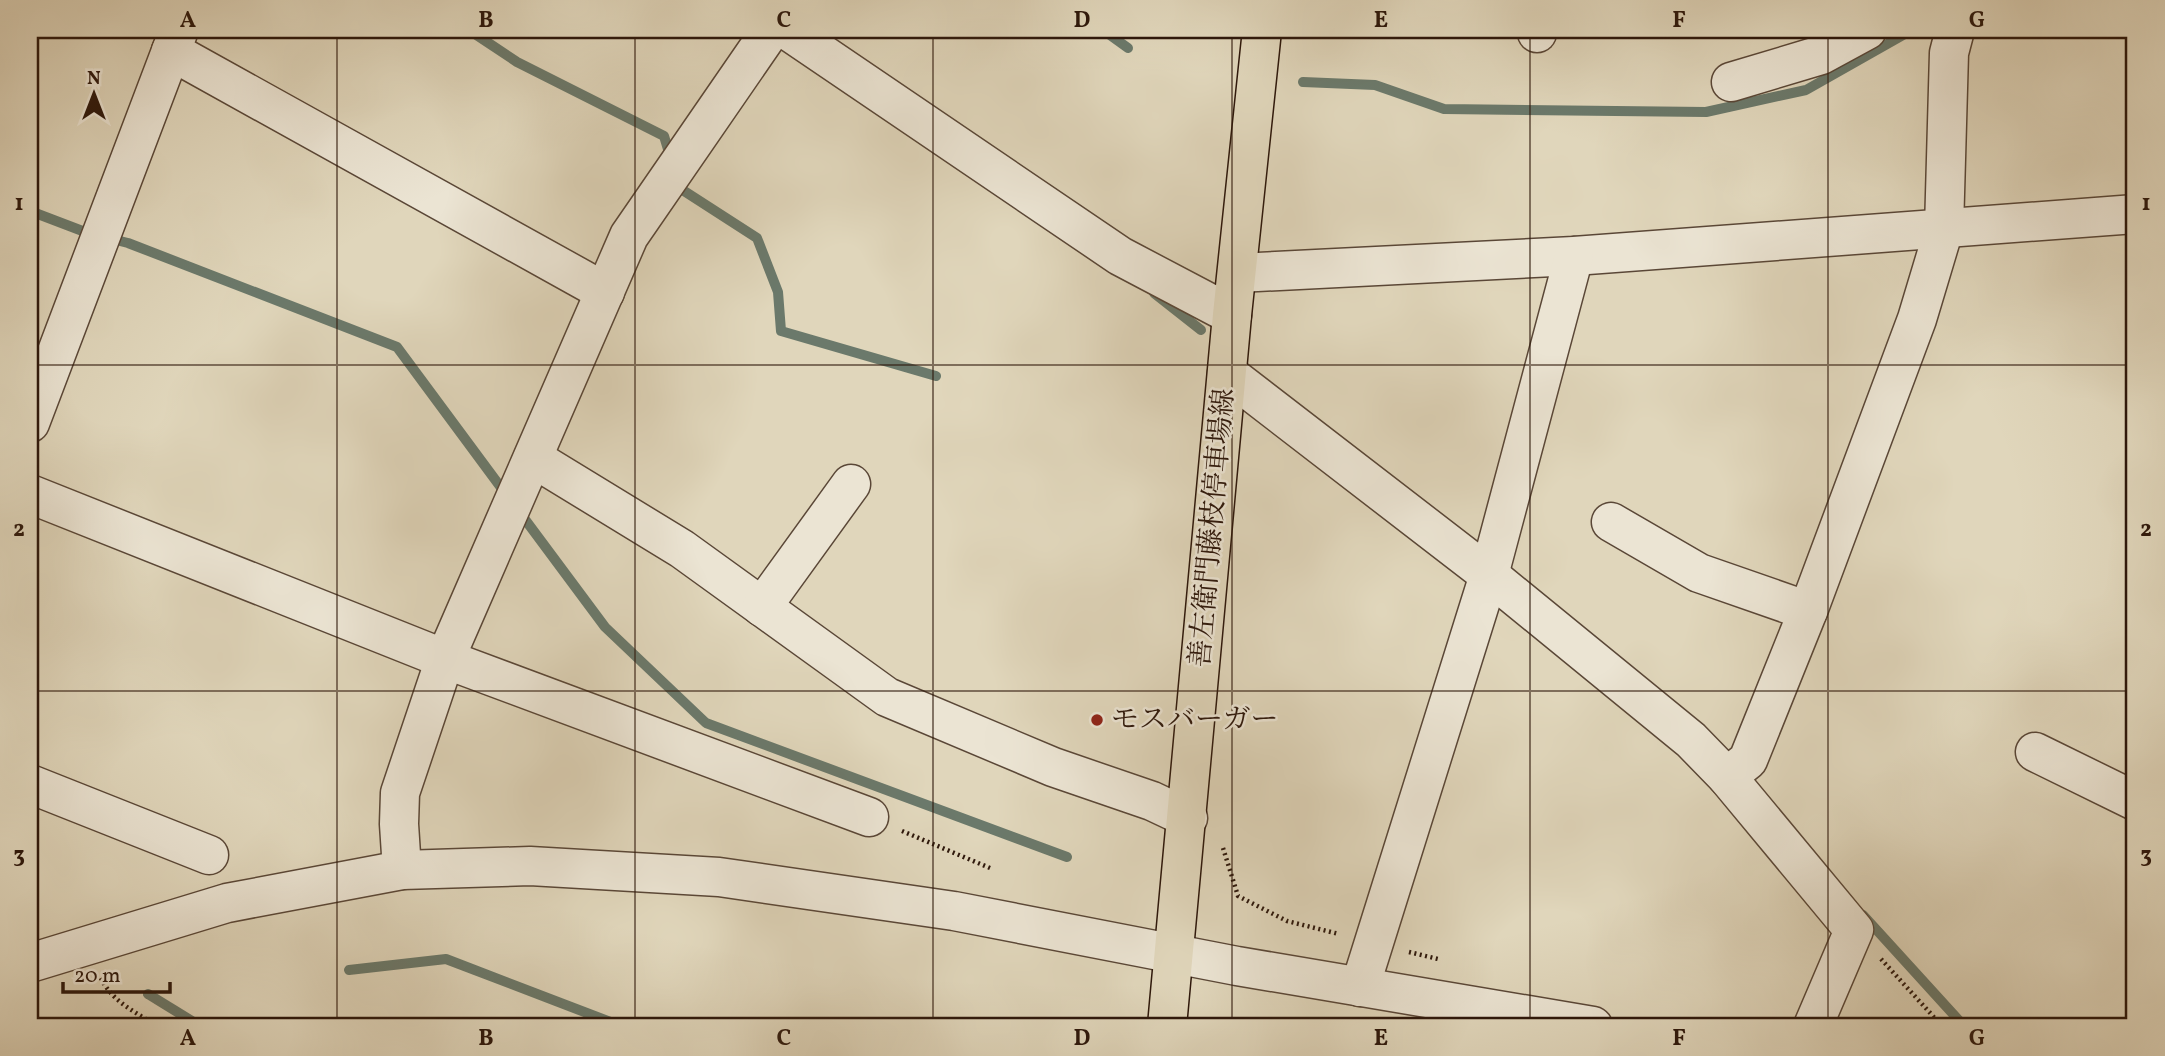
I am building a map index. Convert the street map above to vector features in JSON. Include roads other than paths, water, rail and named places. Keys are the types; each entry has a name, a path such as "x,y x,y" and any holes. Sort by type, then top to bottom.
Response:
{"main road":[{"name":"善左衛門藤枝停車場線","path":"1167,1026 1227,373 1262,30"}],"street":[{"path":"402,870 398,824 401,793 445,659 629,236 771,30"},
{"path":"787,30 1120,256 1233,315"},
{"path":"1731,82 1821,55 1867,30"},
{"path":"1727,777 1748,760 1808,611 1917,319 1944,229 1949,53 1955,30"},
{"path":"30,424 175,40 605,292"},
{"path":"1238,273 1574,256 2135,214"},
{"path":"1360,987 1489,575 1574,256"},
{"path":"1227,373 1489,575 1691,740 1727,777 1854,930 1813,1026"},
{"path":"533,458 682,549 887,697 1053,767 1152,801 1188,818"},
{"path":"762,607 851,484"},
{"path":"30,494 445,659 869,817"},
{"path":"1611,522 1699,573 1808,611"},
{"path":"2035,752 2135,802"},
{"path":"30,784 208,855"},
{"path":"36,961 228,903 402,870 530,866 719,877 954,911 1174,954 1593,1026"}],"waterway":[{"path":"469,30 517,62 664,136 671,159"},
{"path":"1103,30 1128,48"},
{"path":"1303,82 1375,85 1444,109 1706,112 1806,90 1912,30"},
{"path":"678,181 681,189 757,238 778,292 781,331 936,376"},
{"path":"30,211 93,235"},
{"path":"108,238 128,243 397,347 508,497"},
{"path":"1154,293 1201,330"},
{"path":"518,510 605,627 706,723 1067,857"},
{"path":"30,888 33,891"},
{"path":"1863,915 1964,1026"},
{"path":"349,970 446,959 621,1026"},
{"path":"148,994 200,1026"}],"place":[{"name":"モスバーガー","path":"1097,720"}]}
